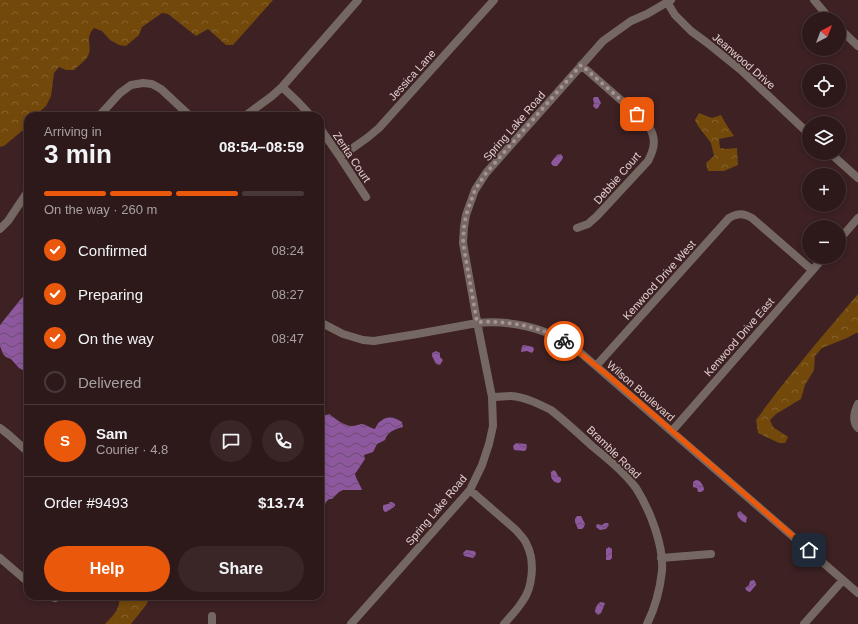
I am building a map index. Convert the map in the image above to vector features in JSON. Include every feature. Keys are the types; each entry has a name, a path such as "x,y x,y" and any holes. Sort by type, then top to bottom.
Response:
{"street":[{"path":"250,112 282,87 358,0"},
{"name":"Jessica Lane","path":"340,157 367,138 383,124 494,0"},
{"path":"814,0 824,12"},
{"name":"Spring Lake Road","path":"351,624 470,490 482,465 490,438 493,426 492,397 463,243 466,215 475,190 486,173 604,41 631,21 669,1"},
{"name":"Jeanwood Drive","path":"669,1 675,15 691,31 742,71 802,127"},
{"path":"846,35 858,46"},
{"name":"Debbie Court","path":"577,228 588,224 597,216 648,161 654,144 651,129 647,123 581,65"},
{"path":"103,112 120,93 131,85 143,83 152,84 161,89 186,112"},
{"path":"282,87 307,112"},
{"name":"Zerita Court","path":"324,134 366,197"},
{"path":"838,160 858,178"},
{"path":"0,229 8,221 24,197"},
{"name":"Kenwood Drive West","path":"596,366 729,218 735,214 748,215 812,270"},
{"path":"846,232 858,218"},
{"name":"Kenwood Drive East","path":"672,431 818,264"},
{"name":"Wilson Boulevard","path":"324,324 343,334 363,340 374,341 477,322 511,323 537,328 561,340 596,366 858,593"},
{"name":"Bramble Road","path":"492,397 513,396 526,399 551,410 618,468 635,488 653,523 661,553 662,571 652,615 647,624"},
{"path":"856,425 855,411 858,404"},
{"path":"0,428 9,434 24,448"},
{"path":"470,490 516,530 529,549 532,566 529,589 522,602 504,624"},
{"path":"661,558 712,554"},
{"path":"0,558 24,579"},
{"path":"804,624 843,580"}],"green space":[{"path":"0,0 273,0 233,45 226,45 208,29 196,36 168,14 162,13 142,27 139,35 126,46 119,45 110,40 102,31 94,28 89,39 90,49 87,58 74,70 66,70 59,67 54,73 51,96 46,106 39,112 24,112 24,129 4,146 0,147"},
{"path":"699,113 712,118 721,115 734,136 719,139 720,148 737,148 738,165 724,171 708,171 706,163 714,156 711,143 695,120"},
{"path":"858,294 858,333 822,348 815,356 814,370 805,385 801,399 776,414 770,420 773,427 788,437 785,443 779,443 758,433 756,420 793,372"},
{"path":"149,600 131,624 105,624 118,608 119,601"}],"water":[{"path":"594,97 598,97 601,103 596,109 593,106"},
{"path":"561,154 563,157 557,166 553,166 551,163 552,161 557,155"},
{"path":"24,296 24,371 3,354 0,346 0,325"},
{"path":"522,346 533,347 534,350 532,353 527,351 521,352"},
{"path":"436,351 440,353 440,357 443,360 440,365 436,364 432,356 432,353"},
{"path":"329,414 340,422 349,426 362,424 375,429 384,419 394,418 402,422 403,427 392,431 385,440 377,444 373,452 364,455 365,459 355,474 362,490 343,490 332,499 329,499 324,507 324,416"},
{"path":"516,443 526,444 526,450 514,450 513,446"},
{"path":"554,470 561,478 559,483 555,482 552,478 551,472"},
{"path":"696,480 703,486 704,490 701,492 698,492 697,488 693,487 693,482"},
{"path":"390,502 395,504 395,506 385,512 383,505"},
{"path":"740,511 747,517 746,523 738,517 737,513"},
{"path":"577,516 581,516 585,524 582,529 578,529 575,522"},
{"path":"608,523 609,525 606,529 600,530 596,527 597,524 602,525"},
{"path":"609,547 612,549 612,558 610,560 606,560 606,549"},
{"path":"466,550 474,551 476,553 475,556 473,558 464,556 463,553"},
{"path":"754,580 756,585 750,592 747,591 745,588 749,585 750,581"},
{"path":"601,602 605,603 601,613 598,615 595,612 595,609"}],"way so far":[{"path":"564,341 537,328 520,324 477,322 463,243 466,215 475,190 486,173 581,65 637,114"}],"route":[{"path":"564,341 610,377 809,550"}]}
